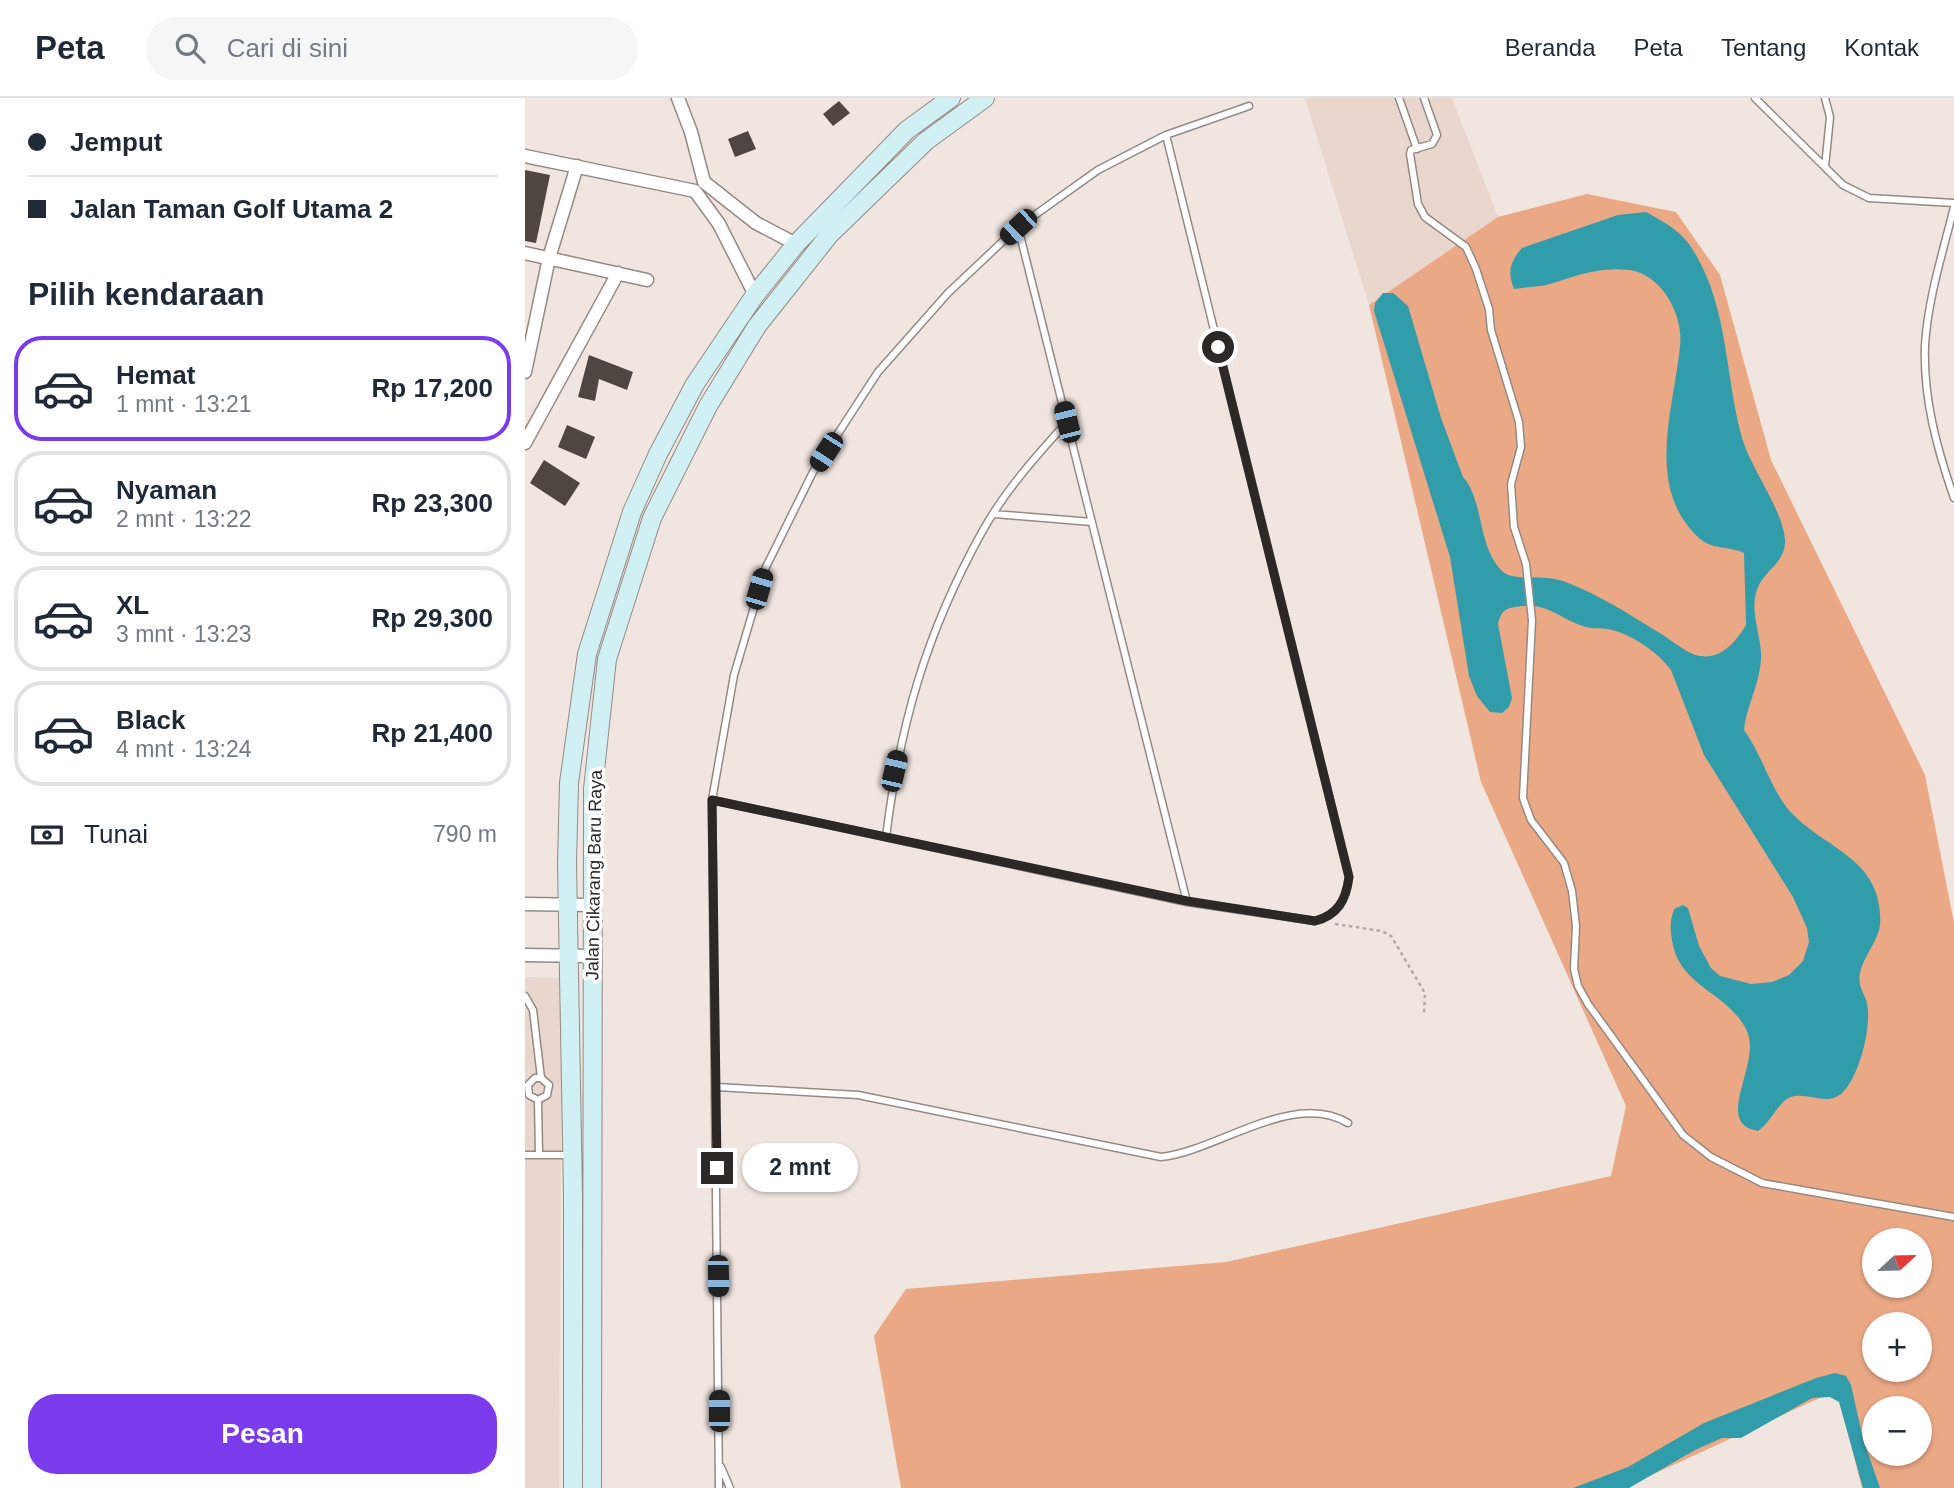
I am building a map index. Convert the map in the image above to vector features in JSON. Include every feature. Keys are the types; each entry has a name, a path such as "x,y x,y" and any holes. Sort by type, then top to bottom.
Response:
{"main road":[{"name":"Jalan Cikarang Baru Raya","path":"573,1488 572,1155 567,863 569,783 587,654 632,512 658,454 695,384 755,295 796,244 907,130 951,98"},
{"name":"Jalan Cikarang Baru Raya","path":"592,1488 591,869 593,789 607,659 652,519 708,406 757,326 830,234 926,141 985,98"},
{"path":"567,863 579,870 591,869"}],"street":[{"path":"678,98 691,132 699,187 755,295"},
{"path":"525,156 699,187 796,244"},
{"path":"525,372 527,351 549,258 577,166"},
{"path":"525,253 647,280"},
{"path":"525,443 618,274"},
{"path":"525,904 592,905"},
{"path":"525,955 592,956"}],"lane":[{"path":"1399,98 1417,149"},
{"path":"1424,98 1437,135 1436,140 1410,154 1421,210 1425,217 1466,247 1489,309 1491,330 1519,422 1521,447 1511,484 1514,527 1526,564 1532,620 1523,798 1531,820 1564,863 1572,891 1576,926 1574,969 1578,986 1588,1004 1683,1135 1711,1157 1762,1183 1954,1217"},
{"path":"1755,98 1843,185 1869,198 1954,205 1933,294 1925,344 1927,396 1937,451 1954,498"},
{"path":"1825,98 1830,117 1825,167"},
{"path":"719,1488 712,800 734,676 765,567 813,472 878,372 949,292 1018,227 1098,170 1166,135 1249,106"},
{"path":"712,800 1187,901 1315,921 1328,918 1339,909 1347,892 1349,877 1166,135"},
{"path":"1018,227 1187,901"},
{"path":"886,837 894,771 912,693 940,616 994,514 1025,468 1067,422"},
{"path":"994,514 1092,522"},
{"path":"525,996 533,1010 541,1078 549,1084 544,1098 538,1100 529,1095 528,1085 531,1080 541,1078"},
{"path":"717,1087 858,1095 1161,1157 1188,1152 1288,1116 1326,1113 1347,1123"},
{"path":"538,1100 539,1154"},
{"path":"525,1155 572,1155"},
{"path":"720,1465 730,1488"}],"path":[{"path":"1315,921 1382,931 1391,936 1425,993 1424,1013"}],"shaded area":[{"path":"1305,98 1452,98 1498,217 1369,305"},
{"path":"1587,194 1676,212 1720,275 1771,460 1925,775 1954,923 1954,1488 1862,1488 1837,1390 1623,1488 901,1488 874,1336 906,1289 1226,1262 1611,1176 1626,1106 1481,782 1369,305 1498,217"},
{"path":"525,977 562,978 559,1488 525,1488"}],"water":[{"path":"1646,212 1680,234 1702,266 1719,314 1742,438 1783,528 1785,540 1782,554 1762,579 1756,593 1755,610 1761,663 1744,730 1788,809 1810,830 1860,867 1870,879 1880,911 1879,930 1861,970 1861,987 1867,1004 1868,1025 1863,1052 1853,1077 1841,1094 1830,1099 1790,1097 1758,1131 1745,1126 1739,1116 1738,1104 1749,1058 1750,1043 1746,1029 1738,1016 1683,968 1676,956 1672,940 1671,920 1674,909 1683,905 1688,908 1699,946 1711,968 1720,976 1751,984 1772,982 1789,975 1803,961 1809,942 1807,928 1793,897 1704,755 1671,670 1643,644 1616,631 1586,627 1544,608 1511,608 1503,612 1498,624 1512,698 1509,707 1502,713 1490,712 1477,696 1469,676 1450,557 1374,311 1375,303 1383,293 1393,293 1408,306 1441,418 1463,477 1474,498 1488,549 1502,571 1513,576 1563,581 1612,604 1690,653 1705,656 1717,654 1731,644 1746,625 1744,553 1704,542 1699,538 1682,518 1672,495 1667,471 1667,447 1680,334 1668,298 1651,279 1629,270 1596,271 1546,285 1514,289 1510,272 1512,262 1522,248 1618,215"},
{"path":"1835,1373 1846,1376 1851,1385 1862,1434 1862,1466 1872,1466 1880,1488 1863,1488 1839,1402 1830,1397 1812,1398 1741,1438 1722,1438 1695,1450 1629,1488 1573,1488 1628,1467 1704,1423 1816,1378"}],"building":[{"path":"839,101 850,113 833,126 823,114"},
{"path":"748,131 756,149 735,157 728,139"},
{"path":"525,170 550,175 536,243 525,241"},
{"path":"589,355 633,372 627,390 599,379 595,401 578,397"},
{"path":"567,425 595,437 586,459 558,447"},
{"path":"544,460 580,483 565,506 530,483"}],"route":[{"path":"717,1168 712,800 1187,901 1315,921 1328,918 1339,909 1347,892 1349,877 1218,347"}]}
